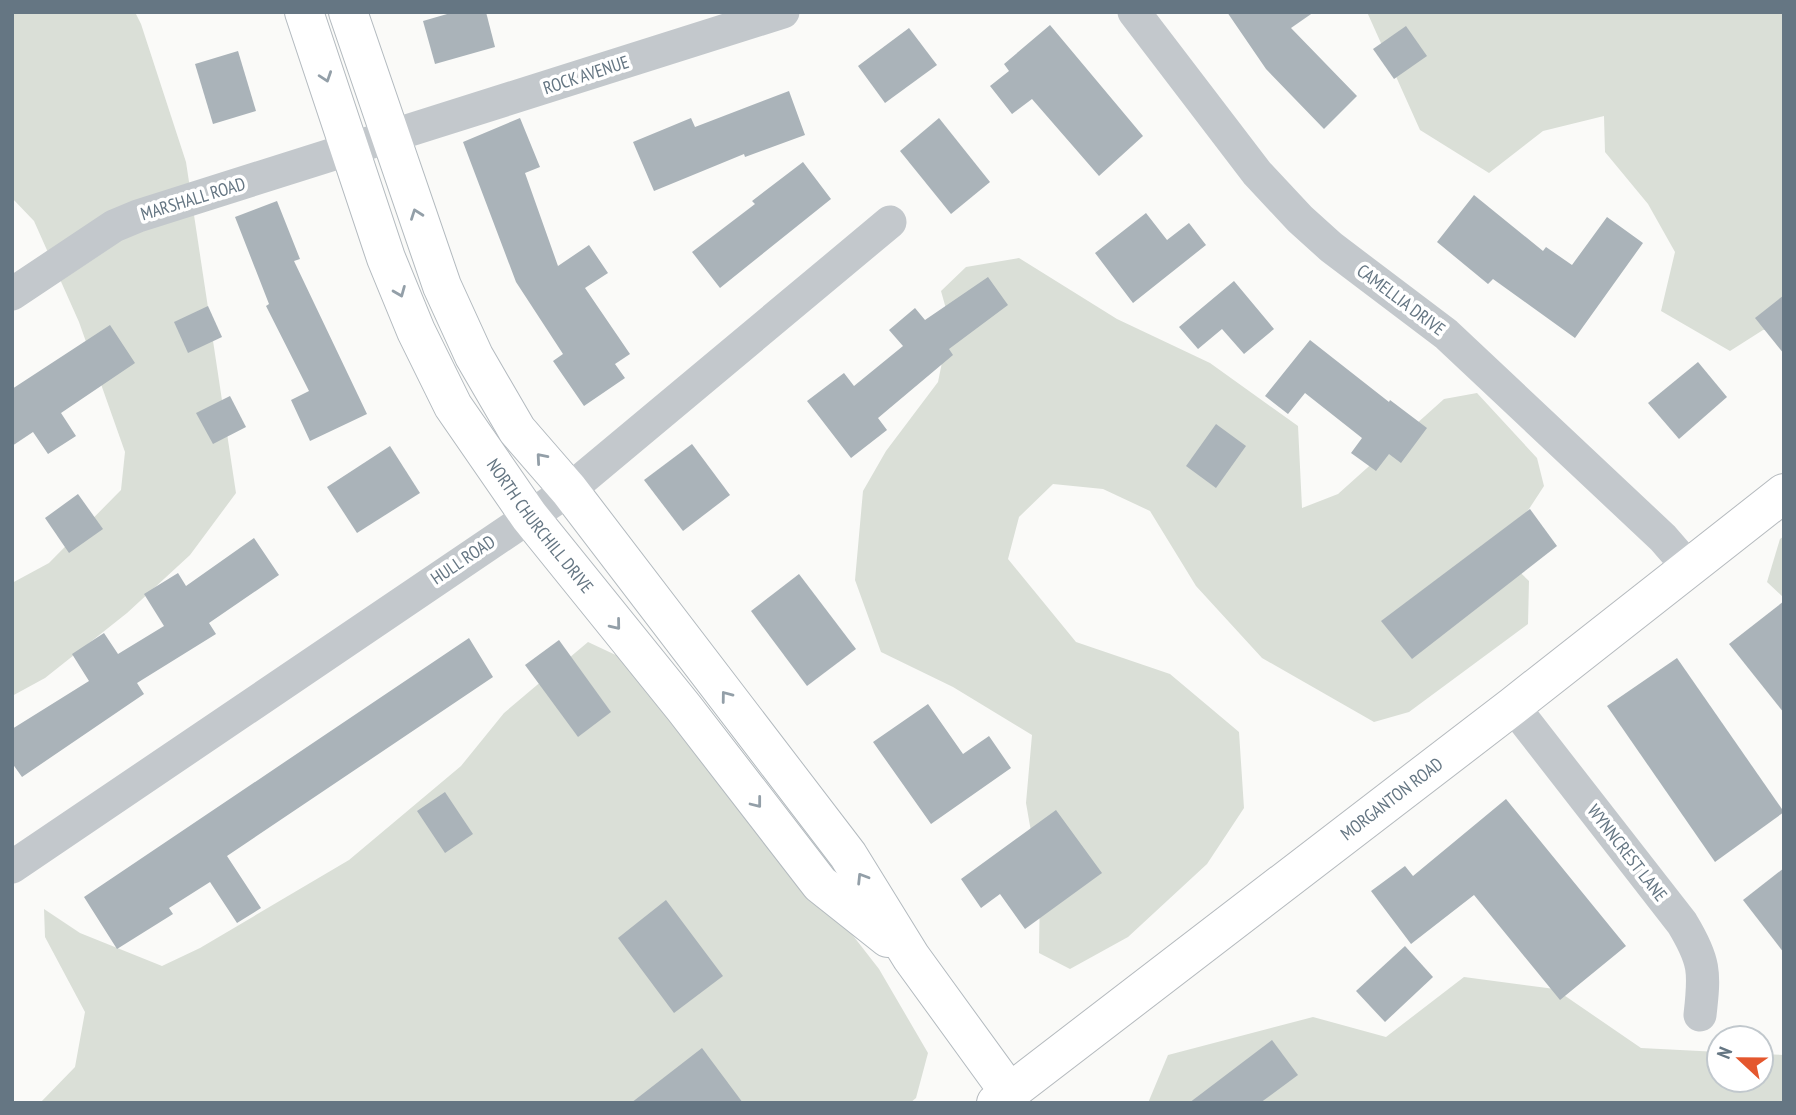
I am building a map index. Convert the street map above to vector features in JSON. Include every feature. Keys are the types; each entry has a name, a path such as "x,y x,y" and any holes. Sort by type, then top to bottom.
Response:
{"street":[{"name":"NORTH CHURCHILL DRIVE","path":"304,12 386,258 416,331 453,406 528,516 684,708 820,884 911,957"},
{"name":"NORTH CHURCHILL DRIVE","path":"348,12 389,138 442,286 474,356 517,430 569,490 848,855 911,957 1007,1099"},
{"name":"ROCK AVENUE","path":"389,138 783,12"},
{"name":"CAMELLIA DRIVE","path":"1134,12 1257,173 1300,219 1331,247 1447,334 1664,538 1689,568"},
{"name":"MARSHALL ROAD","path":"12,294 114,226 138,216 389,138"},
{"name":"HULL ROAD","path":"12,867 569,490 890,222"},
{"name":"MORGANTON ROAD","path":"1007,1099 1784,493"},
{"name":"WYNNCREST LANE","path":"1513,706 1698,949 1704,975 1700,1015"}],"shaded area":[{"path":"12,12 135,12 141,24 186,162 236,493 190,555 127,613 45,678 12,696 12,583 49,563 121,490 125,452 79,322 34,221 12,198"},
{"path":"1367,12 1784,12 1784,330 1763,330 1730,351 1661,311 1675,252 1648,204 1605,152 1604,116 1543,131 1489,173 1420,130"},
{"path":"1019,258 1117,319 1210,363 1298,426 1302,508 1338,494 1444,399 1477,393 1537,458 1544,486 1496,549 1529,581 1528,624 1409,712 1374,722 1262,658 1196,586 1150,511 1103,489 1053,484 1019,517 1008,559 1076,642 1170,674 1239,732 1244,808 1207,864 1128,937 1070,969 1039,953 1040,883 1026,803 1032,735 953,687 881,652 855,580 863,491 886,451 938,382 950,323 941,291 966,267"},
{"path":"1784,536 1784,598 1767,582 1780,539"},
{"path":"588,642 637,665 679,712 879,969 928,1053 916,1098 910,1103 40,1103 75,1067 85,1012 45,937 44,909 80,933 162,966 200,948 349,860 461,766 504,713"},
{"path":"1464,977 1555,989 1641,1048 1705,1051 1705,1094 1775,1094 1775,1055 1784,1055 1784,1103 1148,1103 1168,1055 1313,1017 1386,1037"}],"building":[{"path":"454,12 486,12 495,47 435,64 423,21"},
{"path":"1227,12 1314,12 1291,28 1357,96 1324,129 1266,69"},
{"path":"1050,25 1143,136 1099,176 1032,99 1012,114 990,86 1009,71 1004,64"},
{"path":"1406,26 1427,56 1394,79 1373,49"},
{"path":"909,28 937,65 885,103 858,66"},
{"path":"238,51 256,111 213,124 195,64"},
{"path":"789,91 805,135 745,157 744,154 654,191 633,142 691,118 695,127"},
{"path":"520,118 540,167 525,173 558,266 589,245 608,273 585,288 630,354 615,364 625,378 584,406 553,361 563,354 516,282 463,142"},
{"path":"939,118 990,182 951,214 900,151"},
{"path":"803,162 831,199 720,288 692,252 755,204 752,201"},
{"path":"1474,195 1543,251 1546,247 1572,265 1607,217 1643,243 1575,338 1493,279 1488,284 1437,242"},
{"path":"277,201 300,259 294,261 367,414 310,441 291,400 309,391 266,306 269,304 235,217"},
{"path":"1146,213 1167,240 1189,223 1206,245 1133,303 1095,253"},
{"path":"988,277 1008,305 949,349 953,355 878,418 887,430 851,458 807,401 844,373 854,386 903,346 889,330 915,308 925,320"},
{"path":"1234,281 1274,329 1244,354 1222,329 1198,349 1179,327"},
{"path":"1784,295 1784,354 1755,318"},
{"path":"208,306 222,337 188,353 174,322"},
{"path":"110,325 135,363 61,413 76,436 48,454 33,432 12,446 12,389"},
{"path":"1310,340 1427,428 1401,463 1389,454 1376,471 1351,453 1362,438 1305,393 1288,414 1265,396"},
{"path":"1698,362 1727,397 1679,439 1648,403"},
{"path":"230,396 246,427 213,444 196,413"},
{"path":"1216,424 1246,446 1216,488 1186,466"},
{"path":"692,444 730,495 683,531 644,480"},
{"path":"390,446 420,493 357,533 327,487"},
{"path":"78,494 103,529 69,553 45,518"},
{"path":"1530,509 1557,546 1412,659 1381,621"},
{"path":"254,538 279,575 209,623 216,634 137,683 144,694 22,777 12,763 12,729 89,681 72,654 104,633 118,654 164,626 144,594 178,573 186,586"},
{"path":"799,574 856,649 807,686 751,611"},
{"path":"1784,601 1784,713 1729,644"},
{"path":"469,638 493,677 227,856 261,908 237,923 210,882 169,908 173,914 117,949 84,897"},
{"path":"559,640 611,712 578,737 525,665"},
{"path":"1677,658 1784,812 1715,862 1607,706"},
{"path":"928,704 963,754 989,736 1011,768 931,824 873,742"},
{"path":"445,792 473,834 445,853 417,811"},
{"path":"1506,799 1626,946 1560,1000 1474,895 1411,944 1371,891 1405,866 1413,876"},
{"path":"1056,810 1102,873 1025,929 1000,894 981,908 961,879"},
{"path":"1784,868 1784,953 1743,900"},
{"path":"666,900 723,976 674,1013 618,938"},
{"path":"1405,946 1433,977 1385,1022 1356,991"},
{"path":"1272,1040 1298,1075 1260,1103 1189,1103"},
{"path":"702,1048 743,1103 631,1103"}]}
